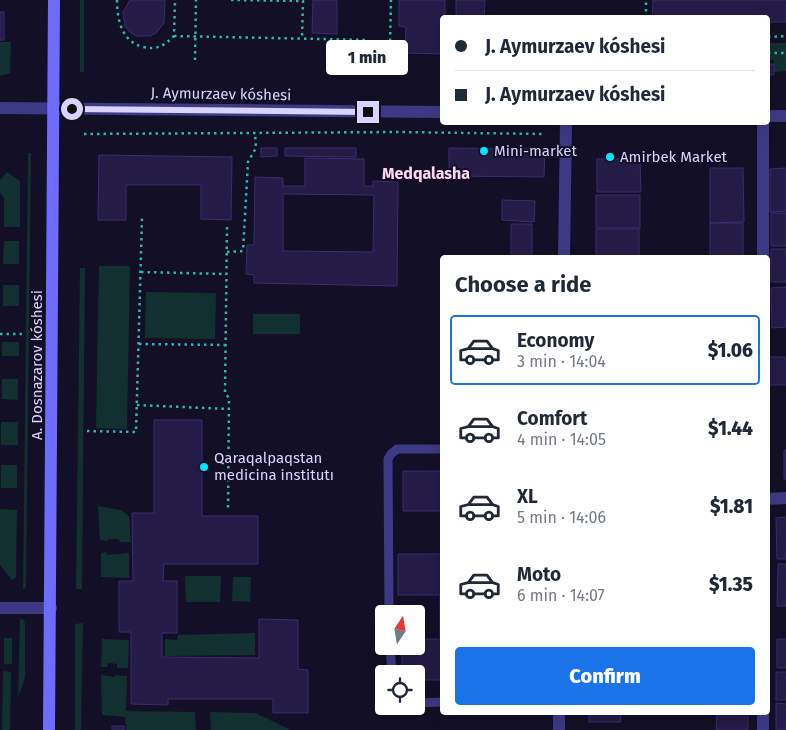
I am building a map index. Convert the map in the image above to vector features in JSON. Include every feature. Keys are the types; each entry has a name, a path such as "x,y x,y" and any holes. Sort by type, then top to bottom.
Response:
{"main road":[{"name":"A. Dosnazarov kóshesi","path":"49,730 54,0"}],"street":[{"name":"J. Aymurzaev kóshesi","path":"0,108 440,112"},
{"path":"770,116 786,116"},
{"path":"564,255 566,125"},
{"path":"763,125 763,255"},
{"path":"770,499 786,498"},
{"path":"0,608 51,608"},
{"path":"559,715 559,730"},
{"path":"763,715 763,730"}],"lane":[{"path":"389,605 388,460 397,449 440,449"},
{"path":"425,703 440,702"}],"path":[{"path":"117,0 117,12 122,30 133,44 152,49 165,45 174,36 175,0"},
{"path":"195,60 196,0"},
{"path":"231,0 303,1 302,39"},
{"path":"369,47 390,46 391,0"},
{"path":"646,0 646,15"},
{"path":"174,36 369,40"},
{"path":"770,37 786,36"},
{"path":"770,53 786,53"},
{"path":"84,134 398,132 543,134"},
{"path":"226,252 243,251 248,162 256,148 255,134"},
{"path":"87,432 136,432 142,218"},
{"path":"227,227 225,393 228,398 228,509"},
{"path":"141,272 226,274"},
{"path":"0,334 22,334"},
{"path":"139,344 226,344"},
{"path":"137,405 228,409"}],"green space":[{"path":"80,0 84,0 84,72 80,72"},
{"path":"0,42 11,42 10,73 0,76"},
{"path":"770,43 786,43 786,71 774,72 774,60 770,60"},
{"path":"28,153 31,153 26,587 23,590"},
{"path":"7,172 20,181 20,227 4,227 4,198 0,192 0,180"},
{"path":"4,241 19,241 19,264 3,264"},
{"path":"99,266 130,266 127,429 96,428"},
{"path":"80,268 85,268 82,589 76,589"},
{"path":"3,285 19,285 19,306 3,306"},
{"path":"146,292 216,293 215,339 145,338"},
{"path":"253,314 300,314 300,334 253,334"},
{"path":"2,342 19,342 19,356 2,356"},
{"path":"2,379 18,379 18,400 2,399"},
{"path":"1,422 18,422 18,445 1,445"},
{"path":"1,465 17,465 17,488 1,488"},
{"path":"98,506 121,510 129,516 131,542 120,542 119,539 100,540"},
{"path":"0,509 17,510 16,578 12,580 0,565"},
{"path":"106,552 107,555 129,553 129,578 101,577 101,553"},
{"path":"185,576 221,576 220,602 186,602"},
{"path":"233,577 251,577 250,602 232,601"},
{"path":"20,618 24,620 25,624 25,677 18,699"},
{"path":"83,623 81,730 75,730 75,624"},
{"path":"255,633 255,655 165,656 165,639 177,640 178,635"},
{"path":"4,638 12,638 12,664 4,664"},
{"path":"102,639 129,640 128,668 117,668 117,664 108,663 107,667 101,667"},
{"path":"3,671 11,672 10,730 2,730"},
{"path":"101,675 127,676 126,711 195,712 196,730 126,730 125,717 102,715"},
{"path":"210,712 255,713 291,730 211,730"}],"building":[{"path":"130,0 165,0 164,23 156,33 150,36 136,36 125,26 123,12"},
{"path":"313,0 337,0 337,34 312,33"},
{"path":"399,0 445,0 445,15 440,15 440,54 405,53 406,27 399,26"},
{"path":"456,0 485,0 484,15 456,15"},
{"path":"653,0 786,0 786,22 770,22 770,15 652,15"},
{"path":"0,12 4,12 4,40 0,40"},
{"path":"373,56 395,56 395,69 373,69"},
{"path":"770,64 774,64 774,75 770,75"},
{"path":"261,148 277,148 277,156 261,157"},
{"path":"285,148 356,148 356,157 285,156"},
{"path":"449,148 545,149 544,177 449,176"},
{"path":"99,155 232,157 231,220 201,219 201,185 126,185 126,220 98,220"},
{"path":"305,158 364,159 364,186 373,186 373,181 398,182 397,286 254,283 254,275 246,274 247,245 254,245 255,177 283,178 283,186 305,186","holes":["283,194 374,195 373,252 283,251"]},
{"path":"597,159 640,159 641,192 597,192"},
{"path":"710,168 743,168 744,222 710,223"},
{"path":"786,168 786,211 770,212 770,169"},
{"path":"596,195 640,195 640,228 596,228"},
{"path":"502,200 535,201 534,222 502,220"},
{"path":"771,213 786,213 786,246 771,246"},
{"path":"710,223 743,223 743,255 710,255"},
{"path":"511,224 532,224 532,255 511,255"},
{"path":"596,229 639,229 639,255 596,255"},
{"path":"771,249 786,249 786,282 771,282"},
{"path":"786,287 786,327 772,328 771,288"},
{"path":"770,357 786,357 786,385 770,385"},
{"path":"154,420 202,420 202,516 258,516 258,564 164,564 163,581 177,581 177,633 162,633 162,657 259,658 259,619 298,620 298,669 308,670 308,713 273,713 273,699 168,699 168,705 131,704 131,632 119,632 119,581 133,581 132,513 154,513"},
{"path":"784,450 786,450 786,479 784,479"},
{"path":"403,471 440,471 440,511 403,511"},
{"path":"786,517 786,559 777,559 776,518"},
{"path":"398,554 440,554 440,595 398,595"},
{"path":"778,564 786,564 786,606 777,606"},
{"path":"425,639 440,639 440,680 425,680 425,665 402,665 402,655 425,655"},
{"path":"777,639 786,639 786,668 777,668"},
{"path":"776,672 786,672 786,700 776,700"},
{"path":"776,703 786,704 786,730 776,730"},
{"path":"589,715 620,715 621,722 589,722"},
{"path":"717,715 748,715 748,730 716,730"},
{"path":"112,726 124,726 124,730 112,730"}],"place":[{"name":"Mini-market","path":"484,151"},
{"name":"Amirbek Market","path":"610,157"},
{"name":"Qaraqalpaqstan medicina institutı","path":"204,467"}],"district":[{"name":"Medqalasha","path":"426,173"}],"route":[{"path":"72,109 368,112"}]}
